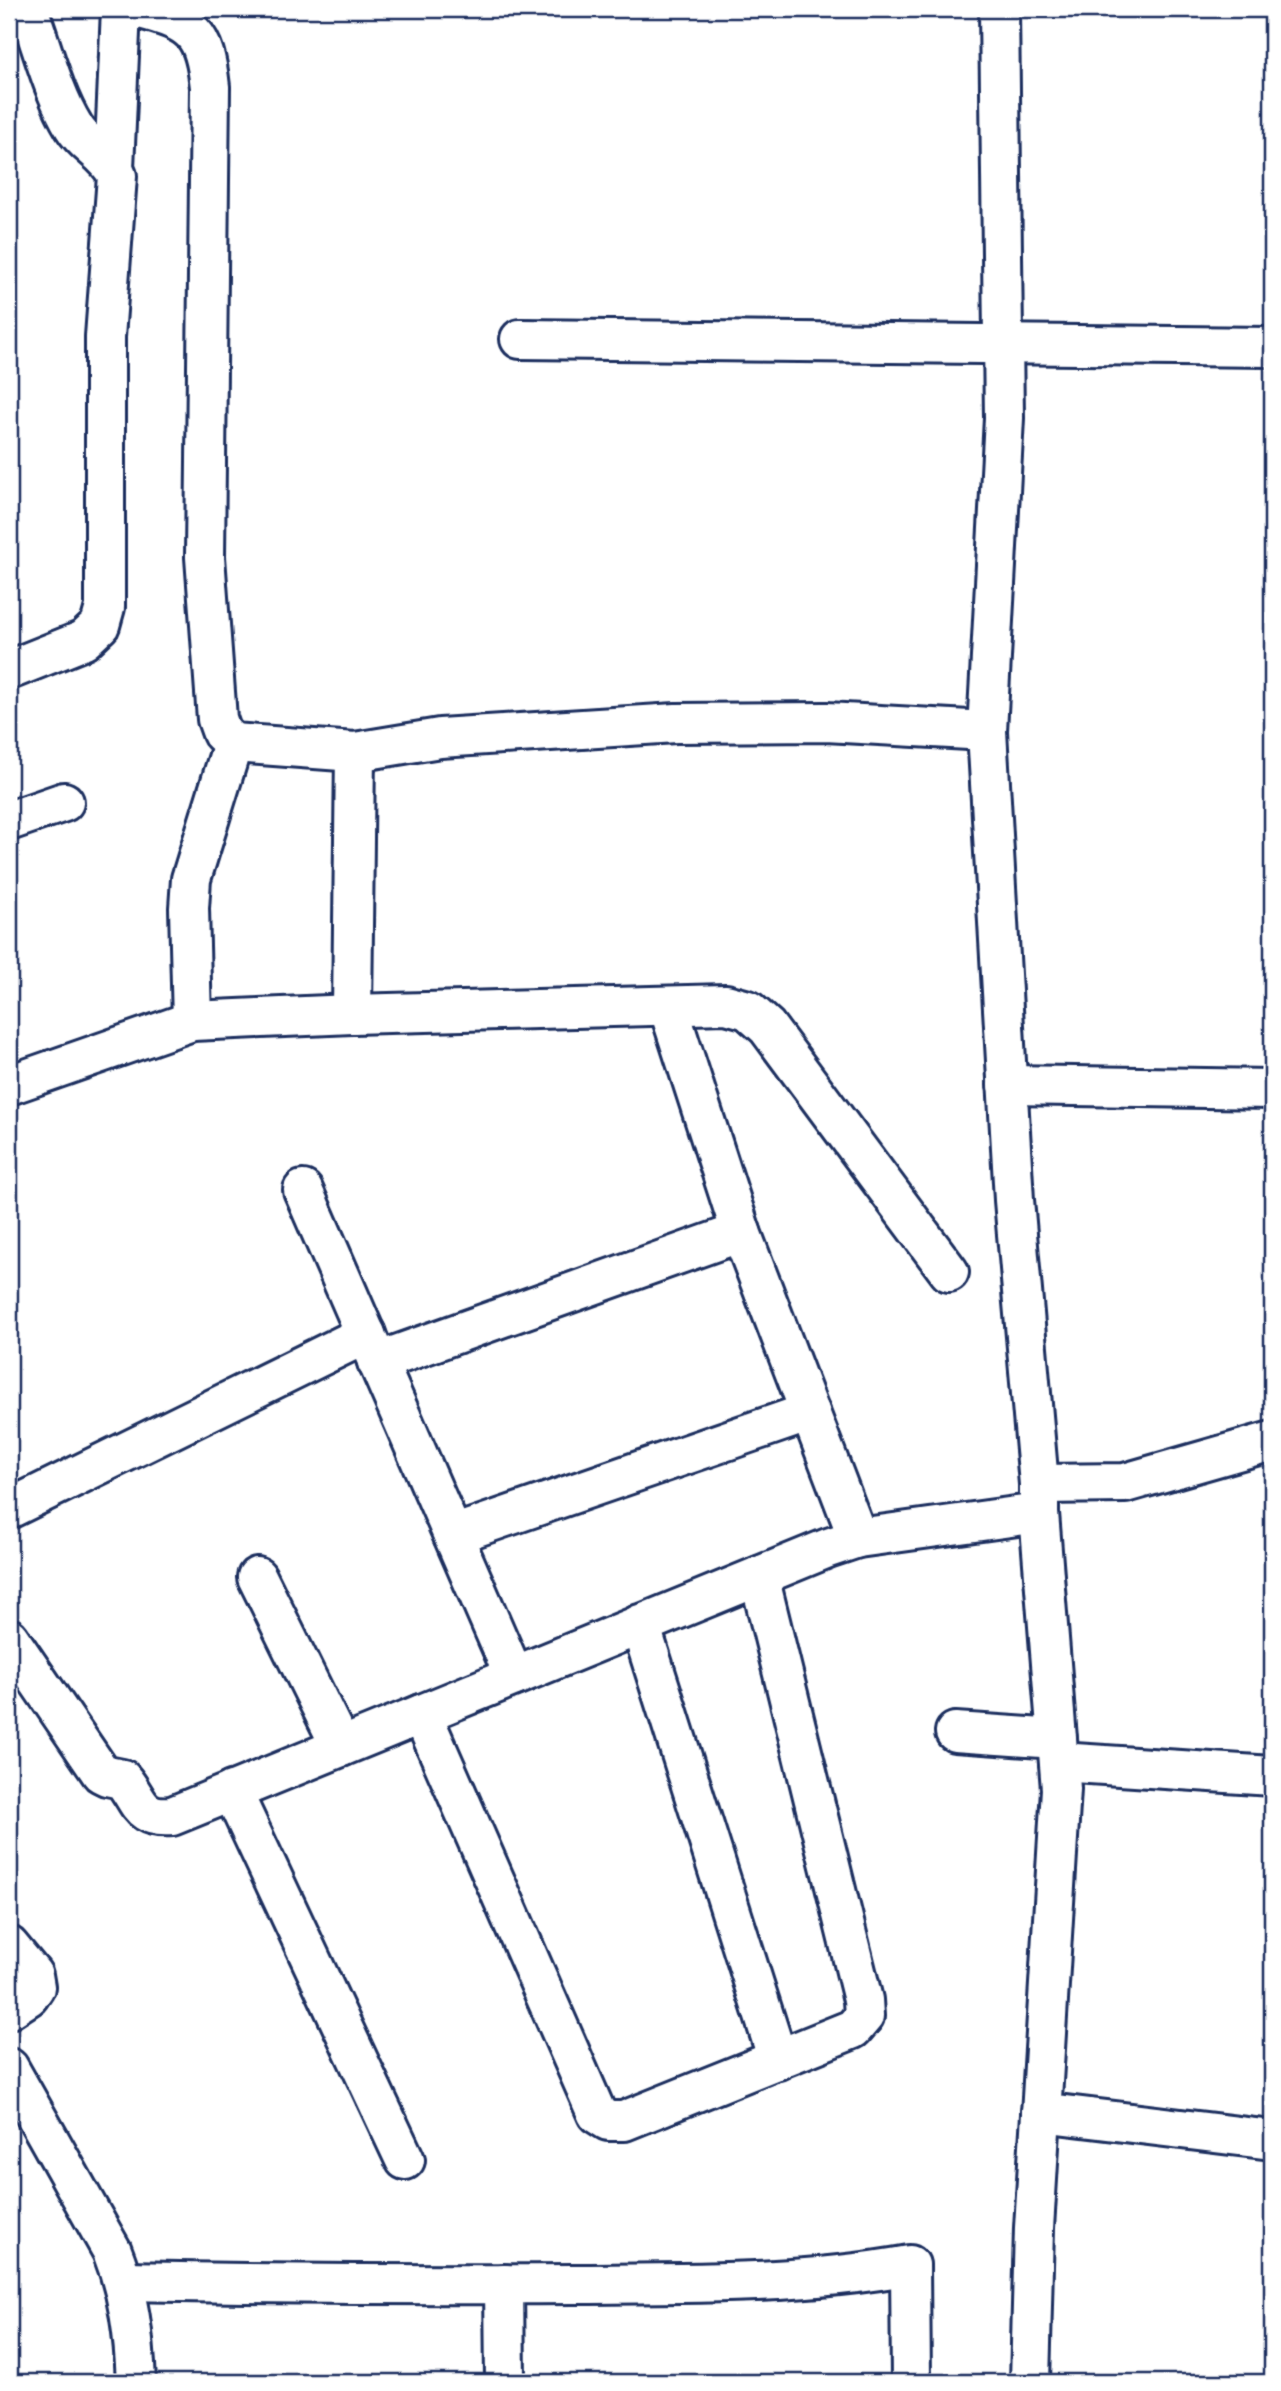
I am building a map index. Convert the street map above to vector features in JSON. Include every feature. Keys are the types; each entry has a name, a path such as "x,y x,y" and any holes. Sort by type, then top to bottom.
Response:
{"street":[{"path":"28,9 67,115 78,134 114,168"},
{"path":"9,670 84,640 100,625 104,607 105,338 117,176 114,168 121,9"},
{"path":"140,9 164,15 194,32 207,57 210,101 205,557 217,719 222,733 233,743 355,752 440,738 676,723 827,722 987,731"},
{"path":"999,9 1004,418 987,731 1014,1200 1061,1789 1034,2228 1030,2382"},
{"path":"520,339 1272,347"},
{"path":"192,1021 189,908 191,879 233,743"},
{"path":"352,1014 355,752"},
{"path":"9,821 64,802"},
{"path":"9,1085 192,1021 726,1004 748,1010 767,1027 949,1272"},
{"path":"668,1006 741,1232 858,1538"},
{"path":"1007,1085 1272,1089"},
{"path":"303,1190 514,1676"},
{"path":"9,1509 372,1348 741,1232"},
{"path":"453,1535 810,1412"},
{"path":"9,1638 96,1767 107,1776 122,1779 143,1810 156,1818 172,1816 828,1548 858,1538 1039,1498 1125,1483 1272,1441"},
{"path":"422,1714 597,2114 608,2121 624,2121 778,2060 853,2029 863,2016 863,2000 759,1576"},
{"path":"257,1577 341,1747"},
{"path":"640,1625 778,2060"},
{"path":"955,1732 1058,1751 1272,1776"},
{"path":"232,1791 405,2160"},
{"path":"9,1946 33,1975 35,1987 29,1996 9,2009"},
{"path":"9,2068 112,2251 124,2281 131,2316 136,2382"},
{"path":"1041,2112 1272,2140"},
{"path":"124,2281 344,2285 690,2283 862,2273 910,2265 911,2382"},
{"path":"504,2284 505,2382"}]}
